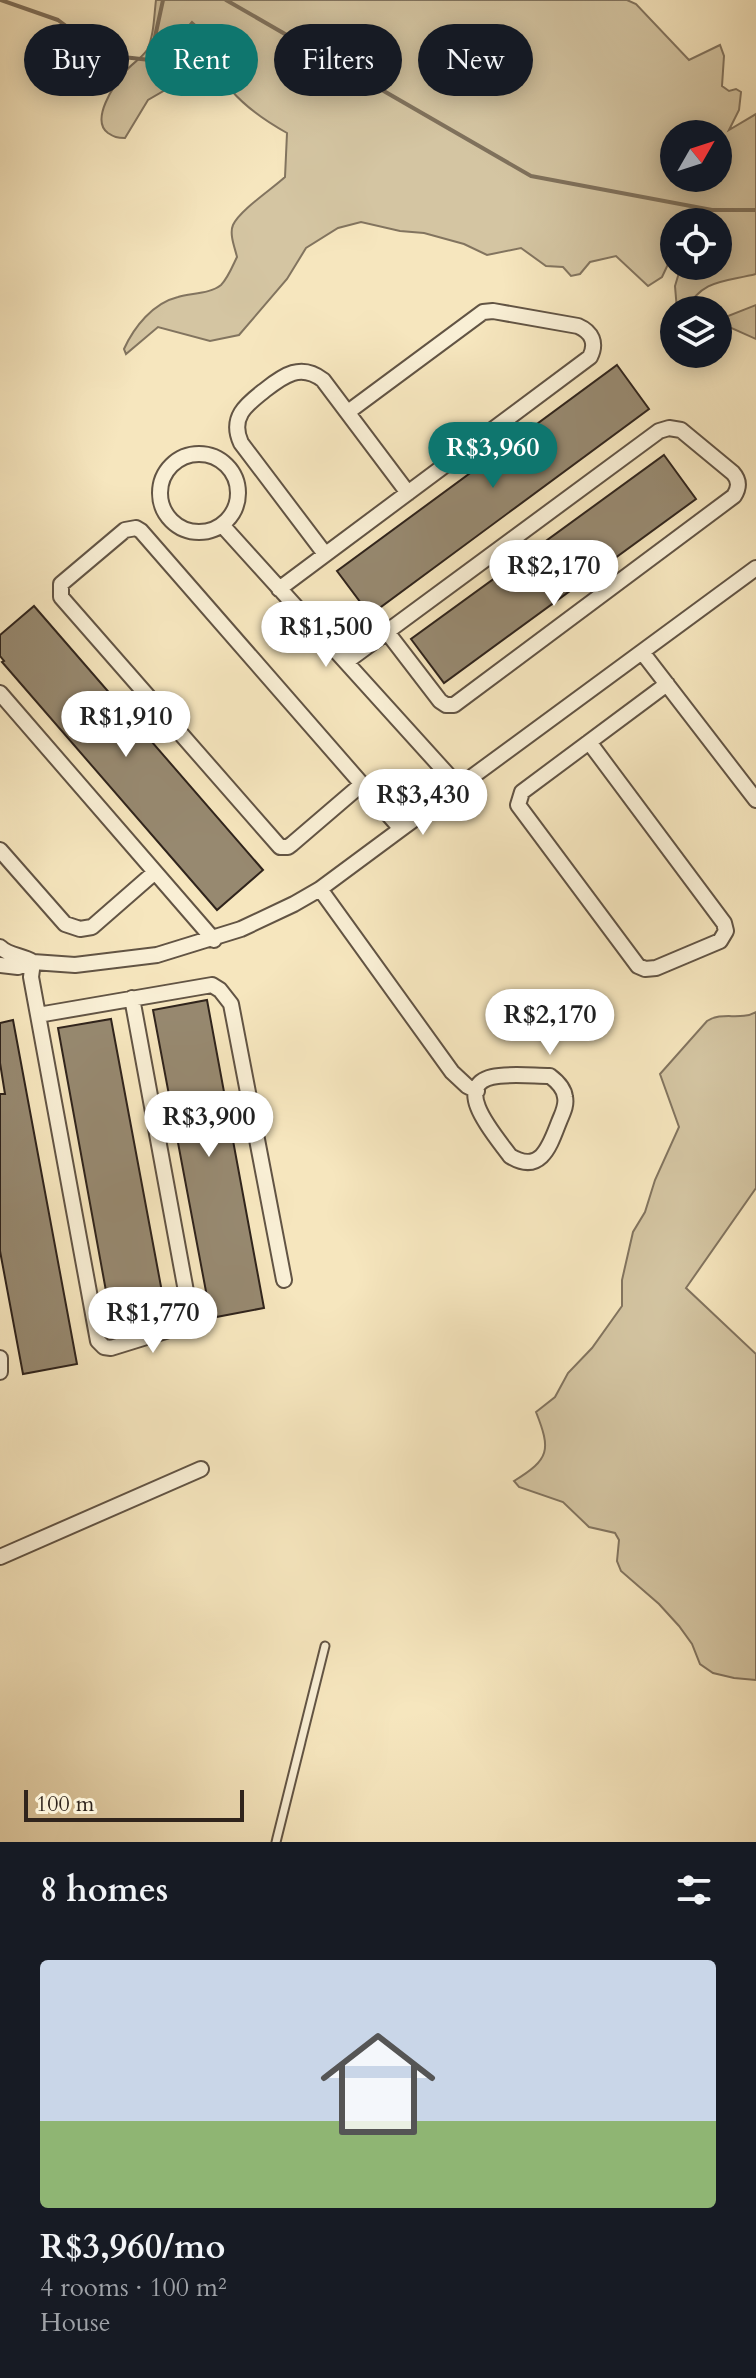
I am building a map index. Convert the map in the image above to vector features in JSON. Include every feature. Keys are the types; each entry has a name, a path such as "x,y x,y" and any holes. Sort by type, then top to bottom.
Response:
{"street":[{"path":"279,589 590,357 594,345 590,335 578,326 493,311 483,312 348,412"},
{"path":"325,554 241,443 238,416 247,404 284,375 298,371 311,373 323,380 408,493"},
{"path":"346,662 659,431 669,428 681,430 738,480 734,496 454,705 440,701 387,632"},
{"path":"203,454 228,467 237,483 237,502 229,519 222,525 213,530 195,532 170,519 161,503 161,484 169,467 176,461 203,454"},
{"path":"222,525 459,787"},
{"path":"362,784 292,844 280,847 61,597 61,584 120,533 130,528 141,531 362,784 401,829"},
{"path":"0,965 18,967 33,962 75,965 130,960 214,940 268,917 320,889 756,568"},
{"path":"642,652 756,800"},
{"path":"589,742 724,923 725,935 720,941 656,968 638,966 519,809 522,792 589,742 667,684"},
{"path":"0,693 214,940"},
{"path":"0,850 65,924 80,929 97,924 155,872"},
{"path":"320,889 452,1072 477,1091"},
{"path":"0,947 6,953 23,956 33,962"},
{"path":"33,962 31,977 98,1341 104,1347 111,1348 182,1326 188,1321 190,1313 132,998"},
{"path":"38,1015 212,985 220,990 231,1004 284,1280"},
{"path":"550,1076 557,1081 566,1105 544,1155 529,1161 510,1156 479,1112 475,1098 477,1091 492,1077 550,1076"},
{"path":"0,1358 0,1372"},
{"path":"0,1557 201,1469"}],"lane":[{"path":"276,1842 325,1646"}],"shaded area":[{"path":"156,0 627,0 636,4 689,60 720,45 724,56 722,86 729,91 736,89 741,92 739,110 732,124 732,120 660,120 660,192 732,192 732,128 756,114 756,274 732,279 732,208 660,208 660,278 648,286 616,256 590,262 580,274 571,276 563,267 546,266 521,248 487,255 464,244 424,233 361,222 338,228 306,248 287,279 239,335 210,341 158,327 126,354 124,349 133,332 160,305 221,285 237,257 232,237 233,225 249,206 285,177 287,133 236,96 258,96 258,24 153,24"},
{"path":"145,52 145,96 155,96 148,100 125,138 112,135 103,127 106,102 109,96 129,96 129,67"},
{"path":"677,280 729,280 715,283 696,296 676,296"},
{"path":"756,305 756,339 732,328 732,314"},
{"path":"756,1012 756,1188 686,1288 756,1354 756,1680 713,1673 700,1664 692,1644 679,1626 621,1571 617,1561 619,1540 615,1533 589,1527 563,1502 519,1487 514,1481 535,1466 544,1452 544,1436 536,1412 555,1397 568,1373 592,1348 622,1306 622,1280 633,1232 645,1212 655,1180 679,1127 660,1074 707,1021"}],"building":[{"path":"617,365 649,409 370,615 337,571"},
{"path":"664,455 696,499 444,683 411,639"},
{"path":"34,606 263,870 217,910 2,662 0,635"},
{"path":"207,1000 264,1308 211,1318 153,1010"},
{"path":"111,1019 162,1292 108,1302 58,1028"},
{"path":"13,1020 77,1364 23,1374 0,1251 0,1094 5,1094 0,1063 0,1023"}],"waterway":[{"path":"1,0 58,20 105,55 150,60 163,0"},
{"path":"226,0 531,176 712,210 756,210"}]}
